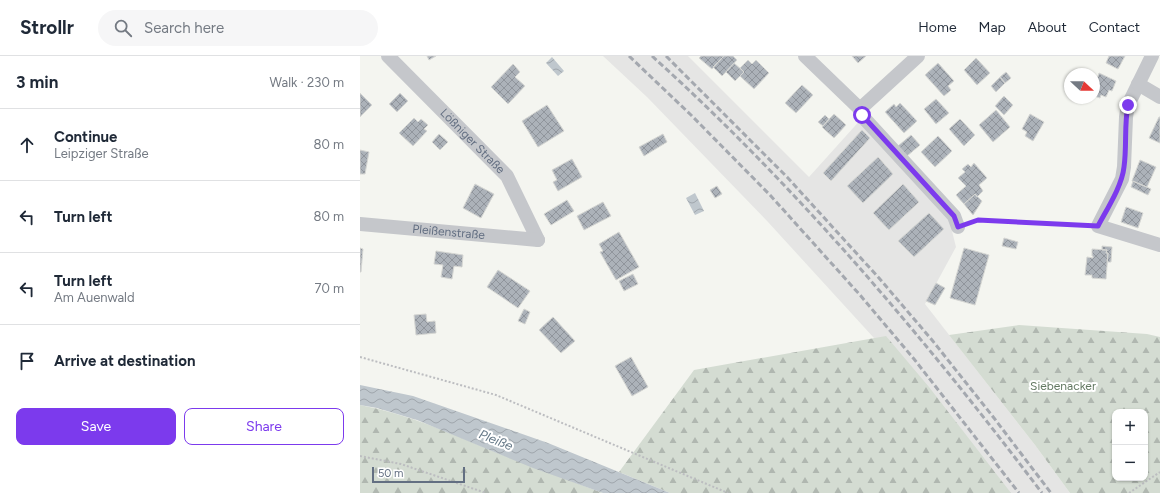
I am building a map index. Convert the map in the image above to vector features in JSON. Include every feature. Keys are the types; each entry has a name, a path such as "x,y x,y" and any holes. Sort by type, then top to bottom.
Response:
{"street":[{"name":"Lößniger Straße","path":"388,56 507,176 538,240"},
{"path":"805,56 860,109 862,115 954,216 958,227"},
{"path":"860,109 918,56"},
{"path":"1152,56 1128,105 1122,179 1098,226 1160,245"},
{"path":"1138,84 1160,97"},
{"name":"Pleißenstraße","path":"360,224 538,240"}],"path":[{"path":"958,227 978,220 1098,226"},
{"path":"360,357 496,395 728,493"},
{"path":"360,456 401,464 486,493"},
{"path":"1129,493 1160,472"}],"shaded area":[{"path":"603,56 688,56 809,177 863,117 958,227 952,231 956,247 925,304 1035,445 1070,493 1000,493 874,338 768,222 647,97"}],"green space":[{"name":"Siebenacker","path":"1019,325 1147,334 1160,337 1160,493 1070,493 1035,445 949,335"},
{"path":"886,336 929,387 1011,493 670,493 619,472 694,370"},
{"path":"360,405 395,413 429,425 603,493 360,493"}],"water":[{"path":"552,57 564,71 558,76 546,63"},
{"path":"695,193 704,211 695,215 686,198"},
{"name":"Pleiße","path":"360,385 413,396 548,443 670,493 603,493 533,468 417,420 377,408 360,405"}],"building":[{"path":"427,56 436,56 429,60"},
{"path":"701,56 724,56 712,69 699,58"},
{"path":"724,56 733,56 737,60 722,76 713,67"},
{"path":"852,56 866,56 858,63"},
{"path":"1109,56 1125,56 1118,69 1106,63"},
{"path":"976,58 990,73 977,85 964,70"},
{"path":"748,60 752,64 756,60 769,73 754,89 740,76 744,72 740,68"},
{"path":"734,63 744,72 735,81 726,72"},
{"path":"938,63 954,81 948,86 951,90 944,96 925,75"},
{"path":"513,64 520,72 515,77 525,86 508,104 491,87"},
{"path":"1006,72 1011,78 1005,83 1000,77"},
{"path":"1100,73 1116,81 1112,91 1109,90 1106,97 1101,95 1100,98"},
{"path":"1000,77 1005,83 996,92 991,86"},
{"path":"802,85 813,95 796,113 785,103"},
{"path":"360,93 372,105 360,117"},
{"path":"400,93 408,101 397,112 389,104"},
{"path":"1004,96 1013,105 1004,115 995,106"},
{"path":"936,99 949,113 936,124 924,109"},
{"path":"900,103 917,121 904,133 885,112 894,104 896,107"},
{"path":"547,105 564,131 538,147 522,121"},
{"path":"996,110 1010,127 993,142 979,125"},
{"path":"834,114 846,125 834,138 822,127"},
{"path":"1030,114 1044,122 1033,141 1025,136 1027,132 1022,129"},
{"path":"825,115 829,119 823,126 818,122"},
{"path":"1160,117 1160,143 1149,138"},
{"path":"414,118 418,122 421,119 428,125 424,129 427,131 413,146 399,133"},
{"path":"960,119 975,135 964,146 949,129"},
{"path":"862,130 870,138 831,181 823,173"},
{"path":"439,134 448,142 440,150 432,142"},
{"path":"663,134 667,142 644,156 639,147"},
{"path":"911,135 920,145 907,156 898,146"},
{"path":"938,136 952,151 935,167 921,152"},
{"path":"360,150 369,152 365,174 360,174"},
{"path":"878,157 893,174 863,203 847,186"},
{"path":"572,159 582,177 558,191 553,182 557,180 552,170"},
{"path":"1140,160 1156,167 1147,187 1132,181"},
{"path":"974,163 987,178 979,185 983,191 977,197 975,194 964,204 956,195 966,186 958,178 965,172 962,169 968,164 971,167"},
{"path":"1133,181 1151,189 1148,195 1131,187"},
{"path":"475,184 494,194 481,218 463,208"},
{"path":"903,184 919,202 889,230 873,213"},
{"path":"717,186 722,194 715,198 710,190"},
{"path":"975,194 982,201 973,215 964,204"},
{"path":"567,200 574,211 551,225 544,214"},
{"path":"603,202 611,216 584,230 577,216"},
{"path":"1126,207 1143,213 1138,228 1121,222"},
{"path":"929,213 944,229 914,257 898,241"},
{"path":"619,232 639,267 616,280 600,252 603,251 599,244"},
{"path":"1004,238 1018,242 1016,249 1002,246"},
{"path":"1102,246 1112,247 1111,262 1107,262 1108,253 1106,253 1107,250 1102,250"},
{"path":"360,248 363,249 361,272 360,272"},
{"path":"964,248 989,255 975,305 950,298"},
{"path":"1092,249 1107,250 1106,279 1092,278 1092,275 1085,275 1087,257 1093,258"},
{"path":"436,251 463,255 462,267 454,266 452,279 441,277 443,265 434,264"},
{"path":"498,270 530,291 518,308 487,287"},
{"path":"633,274 638,284 624,291 619,281"},
{"path":"936,283 945,288 935,305 926,301"},
{"path":"524,309 530,312 525,324 518,321"},
{"path":"426,314 427,322 435,321 436,333 416,335 414,315"},
{"path":"553,317 575,341 561,353 539,330"},
{"path":"631,357 648,387 632,396 615,366"}],"railway":[{"path":"629,56 691,115 770,195 860,295 914,359 1019,493"},
{"path":"652,56 706,106 758,158 857,265 952,377 1042,493"},
{"path":"666,56 787,177 879,278 932,340 1051,493"}],"route":[{"path":"862,115 954,216 958,227 978,220 1098,226 1122,179 1128,105"}]}
